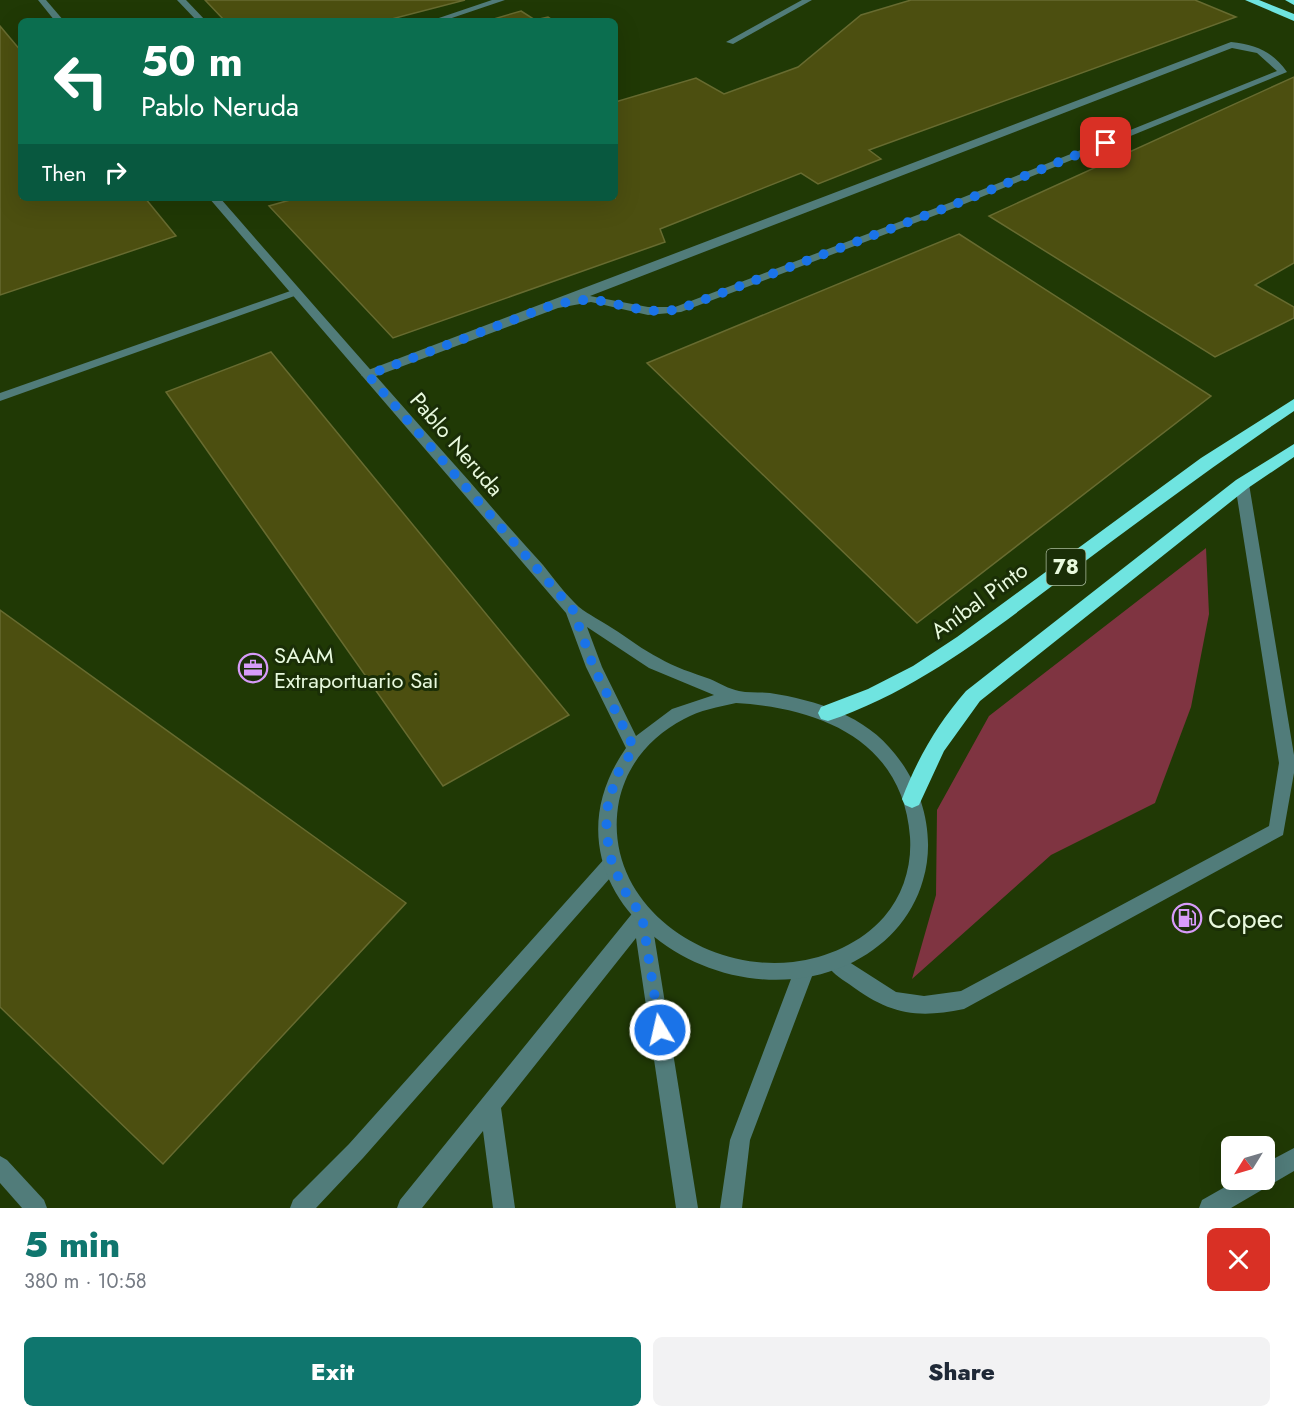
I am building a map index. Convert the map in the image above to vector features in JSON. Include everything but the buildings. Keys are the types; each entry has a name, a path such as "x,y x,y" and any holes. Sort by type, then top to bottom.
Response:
{"highway":[{"path":"1250,0 1294,18"},
{"name":"Aníbal Pinto","path":"828,713 884,690 920,671 964,642 1207,462 1294,404"},
{"name":"78","path":"912,799 935,746 950,723 973,696 1102,592 1242,484 1294,449"}],"street":[{"path":"42,0 57,18"},
{"path":"182,0 199,18"},
{"path":"444,18 501,0"},
{"path":"730,42 808,0"},
{"path":"368,375 1231,45 1254,47 1273,57 1282,72 953,205 677,310 648,311 591,299 555,304"},
{"name":"Pablo Neruda","path":"217,201 573,610 656,664 736,697"},
{"path":"0,397 296,292"},
{"path":"835,962 877,994 907,1006 933,1007 964,1000 1277,830 1287,763 1242,484"},
{"name":"Pablo Neruda","path":"573,610 594,668 634,748"},
{"path":"736,697 767,697 798,703 828,713 855,729 879,748 898,772 912,799 919,826 920,853 915,880 904,905 886,928 862,948 835,962 804,971 768,973 732,968 706,960 668,939 642,916 624,890 612,863 606,832 608,802 618,773 634,748 654,729 679,714 707,703 736,697"},
{"path":"301,1208 356,1151 612,863"},
{"path":"408,1208 642,916"},
{"path":"642,916 687,1208"},
{"path":"731,1208 740,1140 804,971"},
{"path":"490,1104 504,1208"},
{"path":"1275,1170 1294,1159"},
{"path":"0,1167 36,1208"},
{"path":"1210,1208 1241,1190"}],"shaded area":[{"path":"1206,548 1209,614 1191,707 1155,803 1051,855 912,979 936,895 937,810 989,716"}],"place":[{"name":"SAAM Extraportuario Sai","path":"253,668"},
{"name":"Copec","path":"1187,918"}],"route":[{"path":"660,1030 642,916 624,890 612,863 606,832 608,802 618,773 634,748 594,668 573,610 368,375 555,304 591,299 648,311 677,310 953,205 1106,143"}]}
